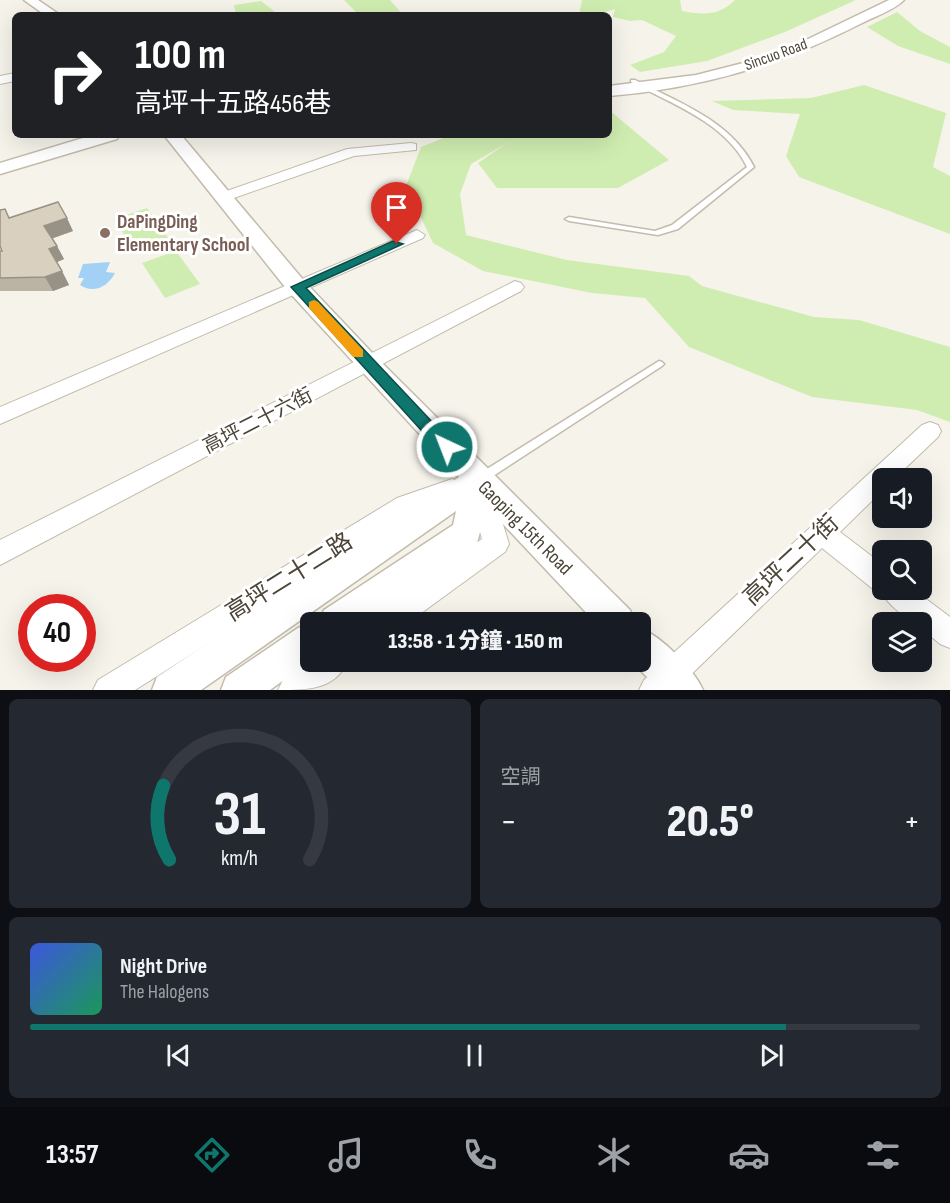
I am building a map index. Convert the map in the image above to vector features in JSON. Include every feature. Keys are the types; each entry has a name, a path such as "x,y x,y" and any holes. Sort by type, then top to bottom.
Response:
{"street":[{"path":"30,0 49,12"},
{"name":"Sincuo Road","path":"640,84 734,60 804,32 870,0"},
{"name":"Sincuo Road","path":"640,84 717,74 781,56 898,0"},
{"path":"612,82 640,84"},
{"path":"612,90 640,84"},
{"path":"0,156 61,138"},
{"path":"0,169 101,138"},
{"name":"Gaoping 15th Road","path":"174,138 297,287 478,480 608,612"},
{"path":"223,197 352,152 411,147"},
{"path":"0,416 417,235"},
{"name":"高坪二十六街","path":"0,553 369,365 515,287"},
{"name":"高坪二十街","path":"670,685 821,532 930,431"},
{"path":"351,612 466,533 478,480"},
{"path":"401,612 496,544 478,480"},
{"name":"高坪二十二路","path":"108,690 405,505 478,480"},
{"name":"高坪二十二路","path":"170,690 478,480"},
{"path":"821,532 872,572"},
{"path":"907,600 950,634"},
{"path":"238,690 300,647"},
{"path":"651,660 670,685"},
{"path":"293,690 319,672"}],"lane":[{"path":"569,219 655,233 665,231 675,227 751,166 744,150 713,126 640,84"},
{"path":"478,480 659,364"}],"green space":[{"path":"344,0 390,0 400,12 356,12"},
{"path":"582,0 680,0 682,11 710,13 723,9 735,0 856,0 785,32 707,61 640,72 630,65 664,52 676,36 642,20 630,21 613,17 615,9 605,12 580,12"},
{"path":"261,1 275,12 235,12 234,5"},
{"path":"897,12 920,31 950,47 950,64 898,46 867,27"},
{"path":"864,85 946,113 933,167 950,176 950,234 799,177 786,156 800,114 733,110 712,101 811,98"},
{"path":"612,112 669,160 618,188 497,188 478,163 507,143 471,164 460,194 466,235 567,260 689,276 702,286 814,317 859,320 950,347 950,422 917,410 812,397 689,347 645,298 592,293 483,271 433,243 406,186 421,147 444,138 612,138"},
{"path":"147,208 169,239 135,251 114,219"},
{"path":"176,251 200,284 165,298 142,263"}],"water":[{"path":"110,262 106,272 115,273 108,282 95,289 80,285 84,278 78,278 83,264"}],"building":[{"path":"58,202 67,218 44,226 57,246 49,249 62,271 45,277 0,278 0,251 2,251 0,210 5,209 9,218"}],"slow traffic":[{"path":"314,305 358,353"}],"place":[{"name":"DaPingDing Elementary School","path":"105,233"}],"route":[{"path":"397,244 297,287 447,447"}]}
